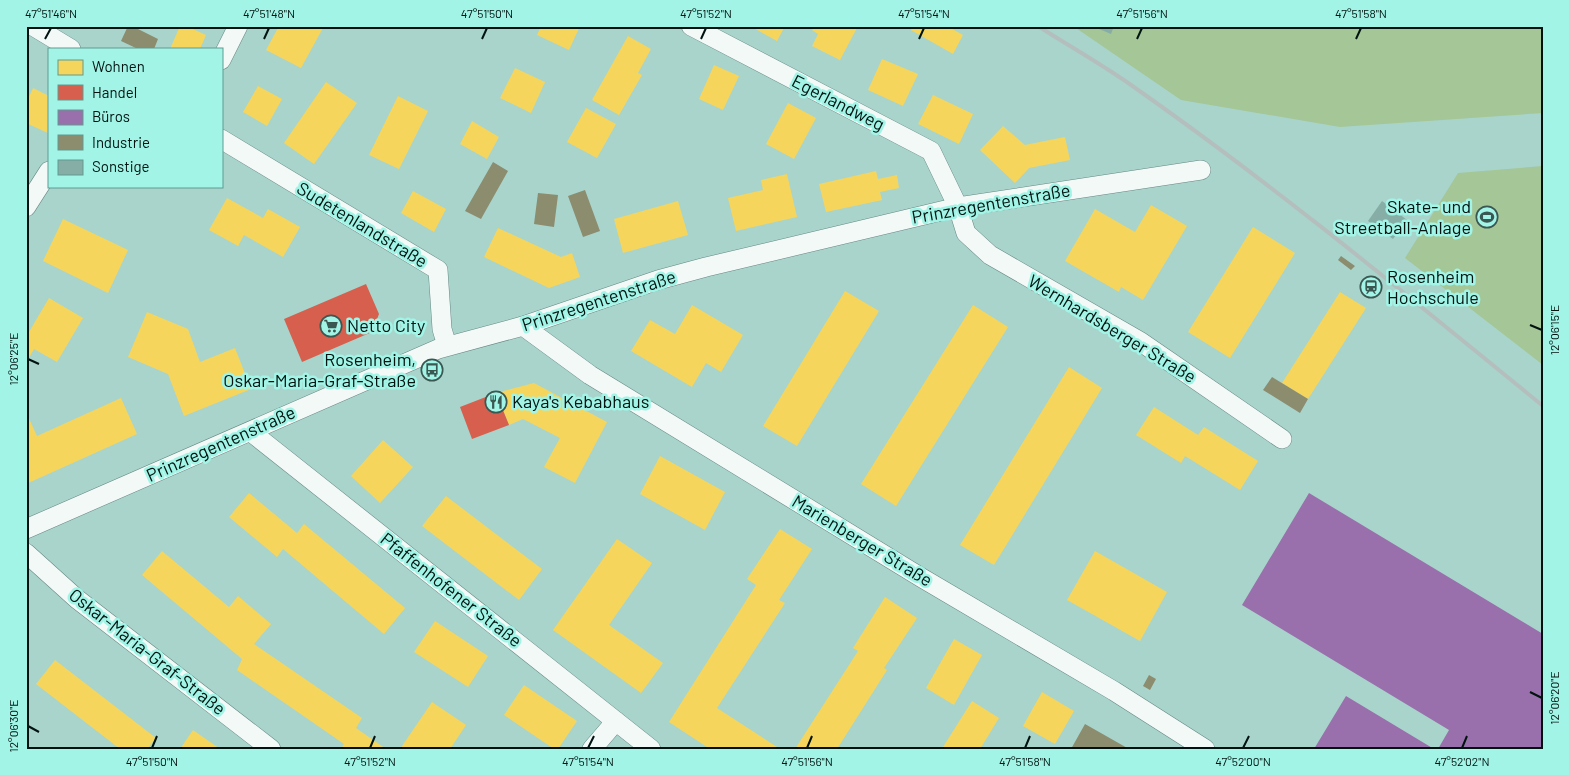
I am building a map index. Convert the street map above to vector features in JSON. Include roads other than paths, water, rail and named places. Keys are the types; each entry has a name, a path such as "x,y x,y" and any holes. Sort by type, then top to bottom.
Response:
{"street":[{"path":"34,26 69,48"},
{"path":"222,58 238,26"},
{"name":"Egerlandweg","path":"690,26 931,151 958,207"},
{"name":"Sudetenlandstraße","path":"222,140 438,270 442,328 447,346"},
{"name":"Prinzregentenstraße","path":"26,529 438,349 523,326 658,280 716,264 958,207 1201,170"},
{"path":"26,207 48,172"},
{"name":"Wernhardsberger Straße","path":"958,207 966,233 990,256 1141,342 1282,438"},
{"name":"Marienberger Straße","path":"523,326 590,375 922,578 1114,690 1204,749"},
{"name":"Pfaffenhofener Straße","path":"251,432 651,749"},
{"name":"Oskar-Maria-Graf-Straße","path":"26,552 77,599 271,749"},
{"path":"592,749 616,721"}],"railway":[{"path":"1038,26 1131,85 1237,162 1340,242 1543,406"}],"place":[{"name":"Skate- und Streetball-Anlage","path":"1487,217"},
{"name":"Rosenheim Hochschule","path":"1371,287"},
{"name":"Netto City","path":"331,326"},
{"name":"Rosenheim, Oskar-Maria-Graf-Straße","path":"432,370"},
{"name":"Kaya's Kebabhaus","path":"496,402"}]}
